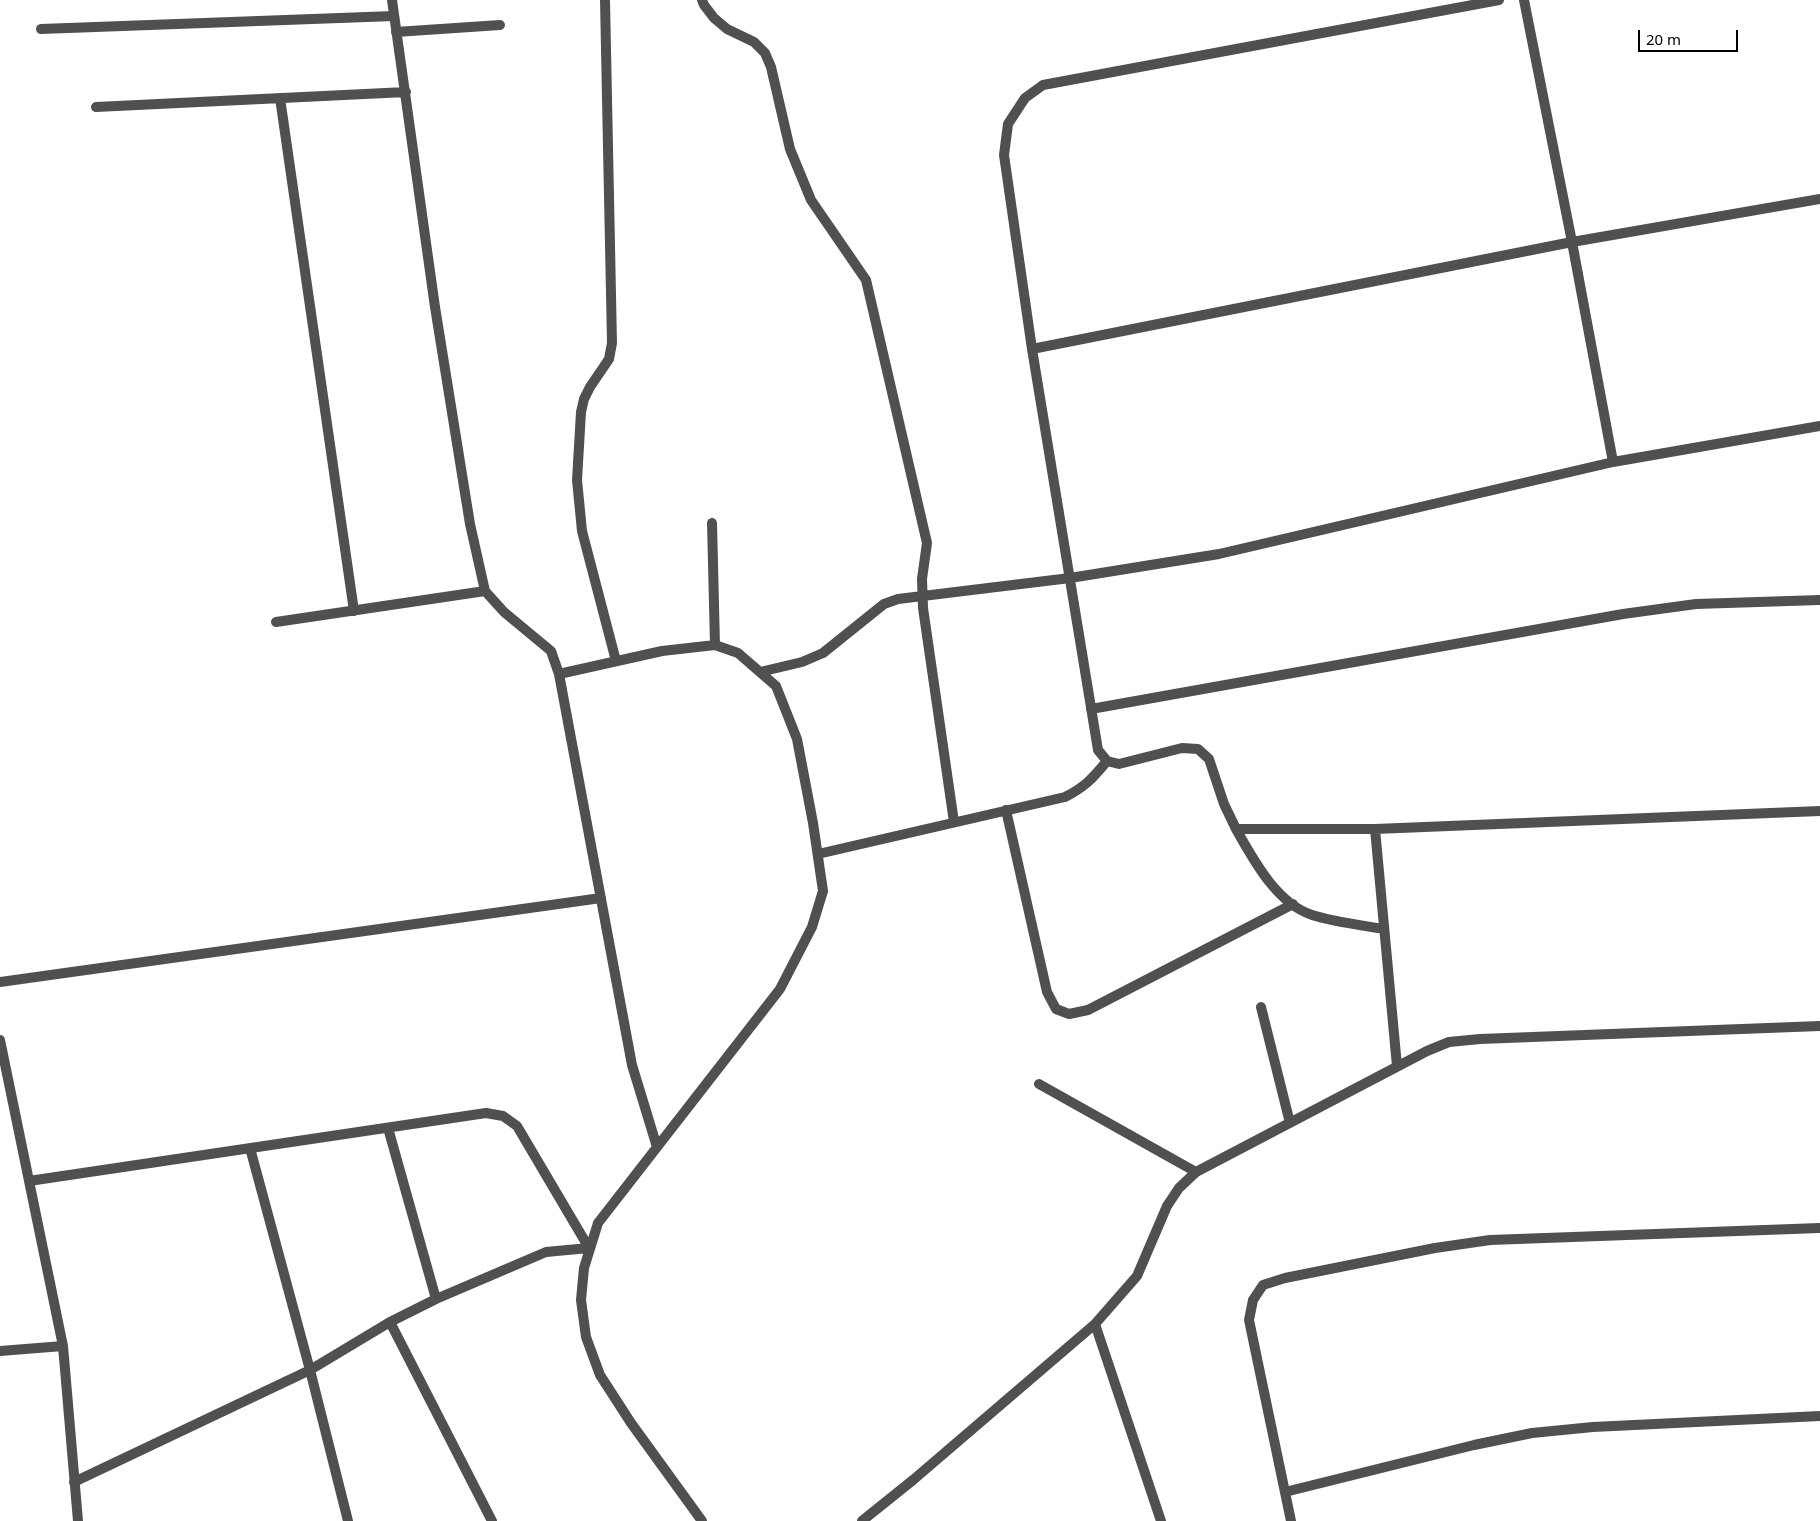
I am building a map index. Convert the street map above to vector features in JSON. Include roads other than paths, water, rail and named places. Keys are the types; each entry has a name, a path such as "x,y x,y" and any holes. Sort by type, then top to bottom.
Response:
{"street":[{"path":"392,0 441,345 470,524 485,591 504,612 551,650 559,674 632,1065 657,1147"},
{"path":"605,0 612,342 609,359 584,399 581,412 576,480 582,531 616,661"},
{"path":"702,0 704,5 727,29 754,42 765,53 771,67 790,149 810,200 866,280 927,543 922,595 954,822"},
{"path":"1384,930 1311,914 1293,904 1264,876 1236,829 1224,804 1209,759 1198,749 1182,748 1119,764 1107,761 1098,750 1032,349 1004,155 1008,124 1025,98 1043,85 1499,0"},
{"path":"1524,0 1572,242 1612,462"},
{"path":"41,29 394,16"},
{"path":"396,32 500,25"},
{"path":"96,107 406,92"},
{"path":"280,98 354,611"},
{"path":"1032,349 1572,242 1820,199"},
{"path":"760,672 802,662 823,653 884,604 898,599 1070,578 1219,554 1612,462 1820,426"},
{"path":"712,523 715,645"},
{"path":"276,622 485,591"},
{"path":"1091,709 1622,614 1696,604 1820,600"},
{"path":"559,674 662,652 715,645 738,653 776,686 797,739 813,823 823,891 812,927 780,989 598,1223 584,1268 581,1300 586,1337 600,1375 631,1423 702,1521"},
{"path":"818,854 1065,797 1080,790 1091,781 1107,761"},
{"path":"1006,810 1047,992 1056,1009 1069,1014 1088,1010 1293,904"},
{"path":"1236,829 1375,829 1820,811"},
{"path":"1375,829 1397,1066"},
{"path":"0,982 601,898"},
{"path":"1261,1007 1290,1123"},
{"path":"862,1521 913,1480 1095,1324 1137,1276 1167,1206 1179,1188 1196,1172 1397,1066 1449,1042 1480,1039 1820,1026"},
{"path":"0,1040 63,1346 78,1521"},
{"path":"1038,1084 1196,1172"},
{"path":"29,1182 486,1113 503,1116 517,1126 589,1248"},
{"path":"388,1128 436,1299"},
{"path":"250,1148 310,1370 348,1521"},
{"path":"1291,1521 1249,1320 1253,1300 1263,1284 1435,1248 1490,1240 1820,1228"},
{"path":"74,1482 310,1370 390,1322 436,1299 546,1252 589,1248"},
{"path":"390,1322 492,1521"},
{"path":"1095,1324 1161,1521"},
{"path":"0,1351 63,1346"},
{"path":"1285,1492 1532,1433 1594,1427 1820,1416"}]}
